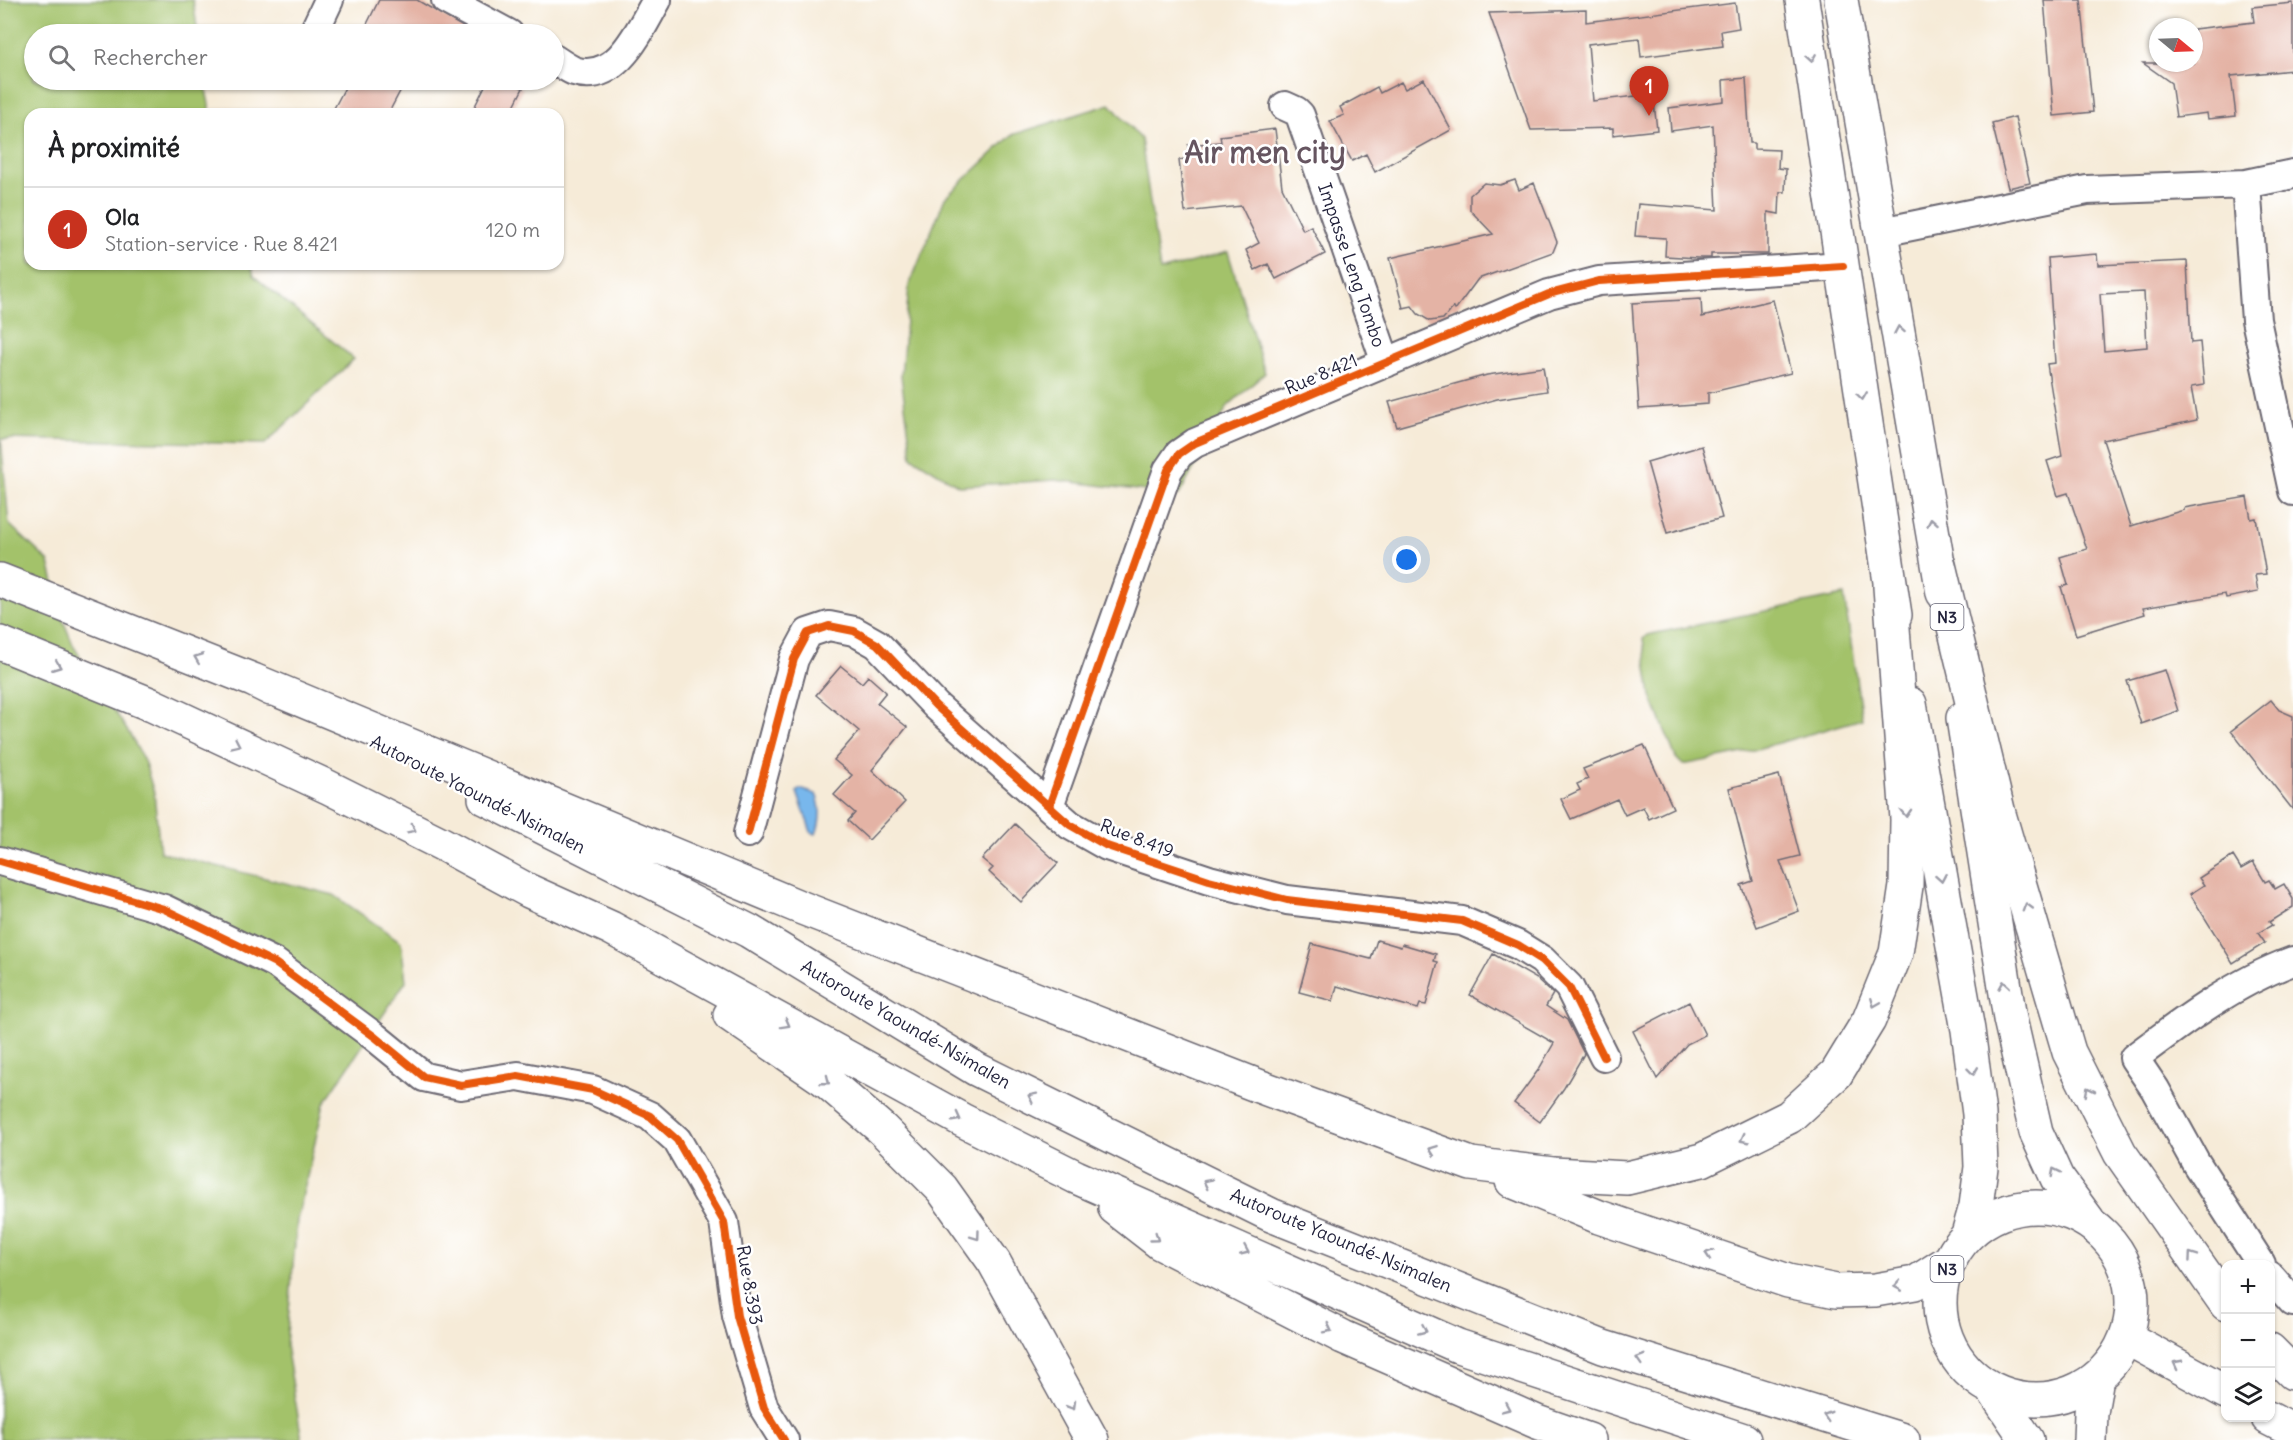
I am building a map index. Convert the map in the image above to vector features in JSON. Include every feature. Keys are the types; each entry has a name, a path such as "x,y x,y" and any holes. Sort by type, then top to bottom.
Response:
{"highway":[{"name":"N3","path":"1802,0 1890,587 1968,1030 1979,1114 1981,1167 1976,1206 1968,1234 1949,1261 1940,1291 1941,1321 1951,1349 1969,1373 1994,1391 2014,1399 2041,1402 2084,1388 2109,1366 2127,1338 2133,1305 2128,1272 2112,1243 2088,1220 2057,1178 2036,1132 2010,1019 1939,565 1841,0"},
{"path":"1939,565 2000,814 2069,1052 2120,1153 2221,1297"},
{"name":"Autoroute Yaoundé-Nsimalen","path":"0,580 253,680 749,932 976,1069 1271,1215 1604,1347 1903,1440"},
{"path":"1471,1164 1553,1174 1627,1178 1702,1160 1789,1117 1836,1074 1869,1020 1896,953 1906,886 1906,819 1890,587"},
{"path":"2,644 152,705 287,767 442,844 529,891 737,1019 825,1080 882,1129 942,1189 994,1262 1092,1440"},
{"path":"253,680 797,906 1261,1087 1471,1164 1599,1216 1788,1281 1836,1291 1875,1290 1915,1283 1949,1261"},
{"path":"529,891 611,928 962,1120 1076,1177 1458,1346 1744,1440"},
{"path":"1076,1177 1160,1243 1292,1311 1342,1336 1526,1417 1589,1440"},
{"name":"N3","path":"1968,1234 1994,1216 2024,1207 2057,1208 2088,1220"},
{"path":"2127,1338 2221,1389"},
{"path":"2275,1354 2293,1373"},
{"path":"2090,1440 2091,1413 2097,1377"},
{"name":"N3","path":"1994,1391 2027,1440"},
{"path":"2275,1422 2293,1431"}],"street":[{"path":"318,24 330,0"},
{"path":"446,0 490,24"},
{"path":"564,65 575,71 600,72 624,55 657,0"},
{"name":"Impasse Leng Tombo","path":"1285,106 1300,115 1386,363"},
{"path":"1882,232 2087,190 2246,184 2293,174"},
{"path":"2246,184 2256,320 2293,491"},
{"name":"Rue 8.421","path":"1049,806 1168,470 1179,454 1195,443 1549,294 1599,281 1843,266"},
{"name":"Rue 8.419","path":"748,833 794,659 808,633 829,626 854,631 877,644 936,706 1070,825 1107,846 1209,880 1287,900 1462,921 1518,945 1542,960 1569,987 1604,1057"},
{"name":"Rue 8.393","path":"0,861 164,909 275,963 375,1037 424,1077 461,1085 518,1076 593,1090 650,1116 676,1140 724,1222 737,1316 764,1408 784,1440"},
{"path":"2258,1260 2196,1163 2155,1089 2134,1058 2182,1021 2265,971 2293,961"},
{"path":"2275,1281 2293,1302"}],"green space":[{"path":"0,0 193,0 197,24 24,24 24,90 206,90 210,108 24,108 24,270 252,270 254,276 354,359 265,444 1,439 9,524 49,562 63,620 74,647 132,738 145,763 154,793 160,852 334,895 401,942 406,981 324,1103 297,1220 286,1345 302,1440 0,1440"},
{"path":"1110,104 1141,139 1160,271 1228,252 1265,373 1228,406 1179,495 1055,480 959,486 912,457 901,376 909,286 945,198 1012,135"},
{"path":"1844,595 1862,719 1743,753 1683,765 1676,758 1651,696 1643,639 1647,635"}],"water":[{"path":"800,789 816,794 818,799 820,814 816,834 811,832 797,792"}],"building":[{"path":"379,0 417,0 458,24 367,24"},
{"path":"2044,0 2081,0 2093,112 2054,116"},
{"path":"1735,3 1739,28 1721,31 1723,46 1641,57 1639,38 1588,44 1593,101 1653,94 1657,130 1613,135 1613,128 1531,130 1489,13 1586,10 1586,22"},
{"path":"2293,3 2293,70 2231,76 2236,116 2208,119 2207,113 2176,117 2171,83 2156,72 2203,72 2203,28 2254,22 2252,7"},
{"path":"1746,78 1750,143 1754,143 1754,149 1779,150 1778,168 1786,169 1785,192 1780,192 1779,214 1768,212 1768,254 1711,254 1711,258 1665,256 1666,238 1635,236 1638,204 1717,210 1713,125 1671,131 1669,108 1724,101 1723,80"},
{"path":"1424,79 1451,130 1375,172 1366,154 1352,161 1330,121 1344,115 1340,107 1377,87 1380,93 1401,82 1405,89"},
{"path":"344,90 401,90 391,108 334,108"},
{"path":"483,90 522,90 513,108 474,108"},
{"path":"2015,117 2030,183 2008,188 1992,123"},
{"path":"1275,129 1282,187 1303,230 1311,226 1325,254 1276,279 1268,264 1255,270 1246,250 1259,243 1241,206 1185,212 1179,160 1189,158 1188,145 1221,142 1220,136"},
{"path":"1515,180 1519,190 1534,183 1557,242 1553,252 1478,279 1455,310 1453,307 1443,319 1430,321 1418,314 1412,306 1403,308 1390,258 1493,234 1470,210 1470,195 1484,183 1500,185"},
{"path":"2097,254 2098,265 2187,261 2191,343 2200,342 2204,385 2191,387 2197,420 2103,440 2131,526 2184,510 2184,508 2247,497 2251,519 2256,518 2266,574 2255,575 2258,592 2226,598 2225,594 2143,608 2145,614 2076,635 2061,587 2068,585 2060,557 2087,549 2068,493 2058,496 2047,461 2062,456 2047,364 2055,363 2048,258","holes":["2144,292 2147,347 2104,351 2100,294"]},
{"path":"1701,299 1702,317 1773,300 1791,373 1708,393 1708,404 1639,409 1632,303"},
{"path":"1543,367 1547,391 1497,399 1397,427 1389,402 1487,375"},
{"path":"1702,446 1722,518 1667,533 1647,462"},
{"path":"841,666 862,683 868,676 886,692 877,703 907,727 872,770 905,802 869,840 848,821 855,813 834,795 852,775 834,760 859,731 816,695"},
{"path":"2165,670 2178,711 2141,724 2127,681"},
{"path":"2271,700 2279,710 2293,716 2293,810 2231,731"},
{"path":"1644,745 1673,808 1649,819 1643,807 1625,815 1617,799 1571,819 1561,799 1580,790 1577,784 1588,779 1583,769"},
{"path":"1779,775 1800,856 1780,861 1799,911 1757,927 1741,885 1753,881 1729,788"},
{"path":"1015,824 1058,863 1021,902 989,872 993,868 982,859"},
{"path":"2233,856 2241,869 2253,862 2265,882 2269,880 2275,889 2284,884 2293,899 2293,907 2269,922 2272,925 2258,933 2265,943 2233,963 2190,894 2204,885 2199,878"},
{"path":"1377,940 1401,947 1402,944 1436,954 1434,961 1438,962 1426,1005 1420,1004 1418,1009 1337,986 1333,1001 1299,992 1312,944 1371,959"},
{"path":"1493,954 1537,979 1553,994 1546,1006 1567,1020 1584,1054 1540,1122 1514,1103 1539,1069 1554,1043 1470,995"},
{"path":"1689,1002 1705,1035 1687,1044 1657,1079 1633,1031"}],"cycle path":[{"path":"1049,806 1168,470 1179,454 1195,443 1549,294 1599,281 1843,266"},
{"path":"748,833 794,659 808,633 829,626 854,631 877,644 936,706 1070,825 1107,846 1209,880 1287,900 1462,921 1518,945 1542,960 1569,987 1604,1057"},
{"path":"0,861 164,909 275,963 375,1037 424,1077 461,1085 518,1076 593,1090 650,1116 677,1140 724,1222 737,1316 764,1408 784,1440"}],"place":[{"name":"Ola","path":"1649,116"}],"district":[{"name":"Air men city","path":"1265,152"}]}
